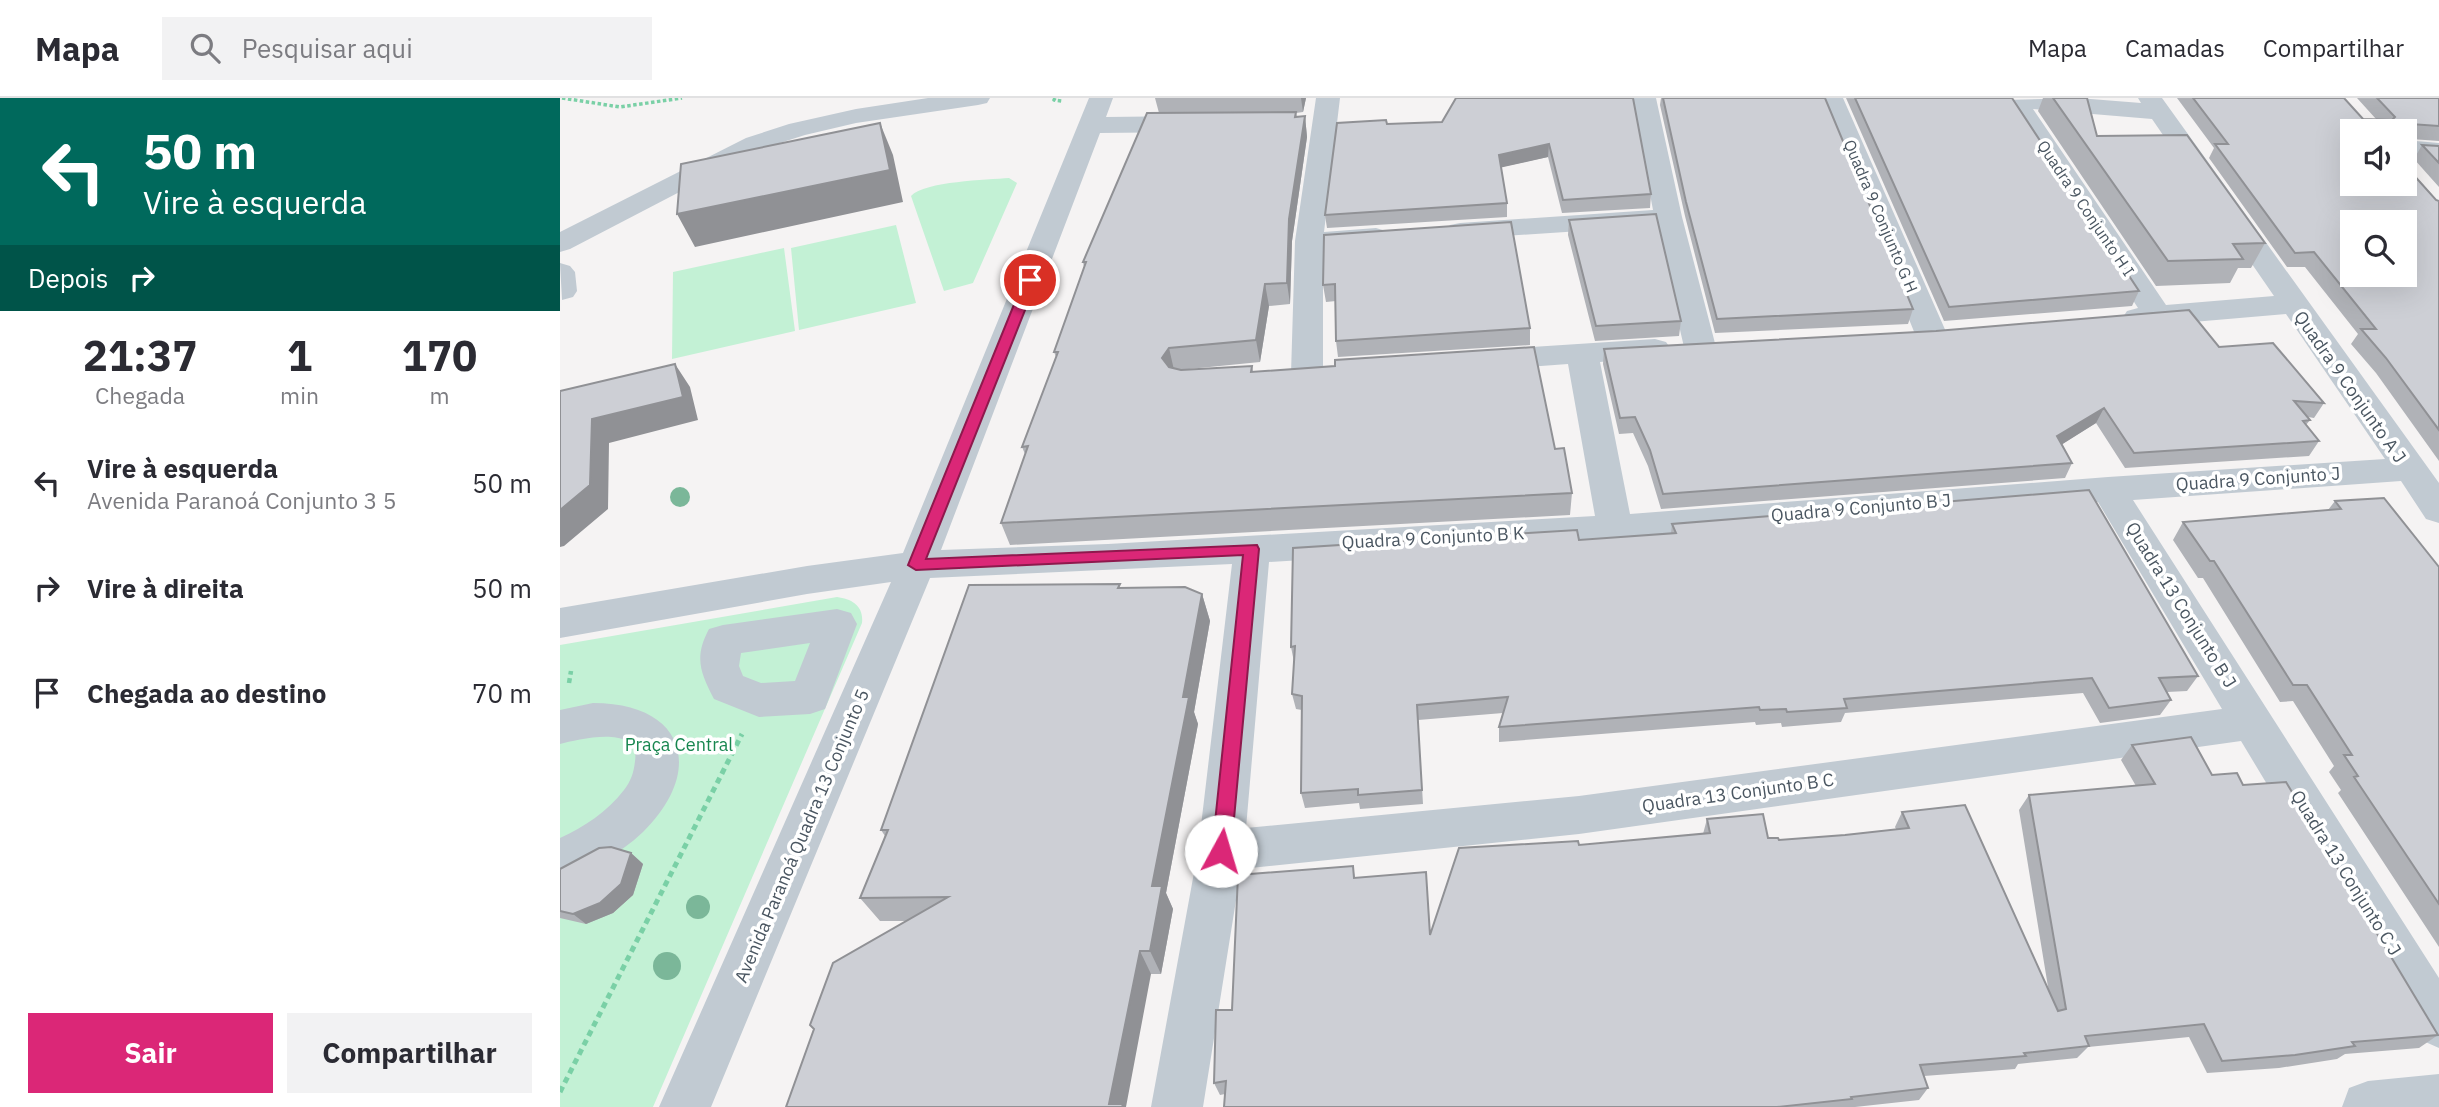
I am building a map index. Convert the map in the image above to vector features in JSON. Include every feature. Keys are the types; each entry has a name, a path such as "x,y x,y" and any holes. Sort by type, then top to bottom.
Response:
{"street":[{"path":"560,243 755,143 854,107 978,98"},
{"path":"1457,363 1713,346 1668,217 1644,98"},
{"name":"Quadra 9 Conjunto G H","path":"1831,98 1931,334"},
{"path":"2005,99 2154,105"},
{"name":"Quadra 9 Conjunto H I","path":"2005,99 2158,316"},
{"name":"Quadra 9 Conjunto A J","path":"2154,105 2439,510"},
{"path":"1298,122 1326,110"},
{"path":"1307,373 1309,241 1326,110"},
{"path":"1097,111 1216,123"},
{"name":"Avenida Paranoá Quadra 13 Conjunto 5","path":"685,1107 891,630 1097,111"},
{"path":"2417,149 2439,151"},
{"path":"1309,241 1668,217"},
{"path":"2104,320 2292,304"},
{"path":"1582,353 1615,528"},
{"name":"Quadra 9 Conjunto J","path":"2108,489 2408,469"},
{"name":"Quadra 9 Conjunto B J","path":"1615,528 2108,489"},
{"name":"Quadra 13 Conjunto B J","path":"2108,489 2253,722"},
{"name":"Quadra 9 Conjunto B K","path":"560,623 807,580 916,565 1615,528"},
{"path":"1177,1107 1221,851 1252,549"},
{"path":"560,727 590,720 615,719 635,724 649,735 657,752 655,774 644,797 631,813 596,842 560,859"},
{"name":"Quadra 13 Conjunto B C","path":"1221,851 1579,815 2253,722"},
{"name":"Quadra 13 Conjunto C J","path":"2253,722 2439,1023"},
{"path":"2368,1107 2439,1100"}],"path":[{"path":"562,98 620,107 682,98"},
{"path":"560,1092 759,700"}],"green space":[{"path":"1009,178 1017,183 973,283 944,291 911,196 918,191 942,184"},
{"path":"896,225 916,303 799,330 791,248"},
{"path":"784,248 795,331 672,359 673,272"},
{"name":"Praça Central","path":"837,597 856,604 861,612 862,623 653,1107 560,1107 560,645"}],"building":[{"path":"1456,98 1633,98 1651,194 1563,200 1549,144 1499,155 1507,203 1325,215 1337,123 1386,120 1387,124 1442,122"},
{"path":"1663,98 1825,98 1913,309 1717,319 1686,202"},
{"path":"1855,98 2012,98 2139,291 1949,307"},
{"path":"2053,98 2087,98 2097,136 2187,135 2265,243 2233,244 2243,259 2168,261"},
{"path":"2193,98 2344,98 2363,119 2340,119 2340,196 2417,196 2417,179 2439,201 2439,430 2361,329 2376,329 2342,287 2417,287 2417,210 2340,210 2340,284 2314,252 2295,253 2215,144 2228,144"},
{"path":"2377,98 2439,98 2439,126 2417,124 2417,119 2393,119 2395,117"},
{"path":"1296,112 1295,117 1305,116 1289,219 1287,283 1265,284 1256,340 1169,348 1162,358 1169,367 1181,370 1252,366 1251,372 1335,366 1335,360 1534,347 1555,449 1564,448 1572,493 1001,523 1028,446 1022,447 1058,352 1054,352 1086,262 1083,262 1147,113"},
{"path":"880,123 890,170 677,214 681,164"},
{"path":"2422,145 2439,146 2439,163"},
{"path":"1656,214 1681,321 1596,326 1569,220"},
{"path":"1511,222 1530,328 1336,341 1335,284 1323,285 1324,235"},
{"path":"2189,310 2219,347 2273,343 2324,403 2294,401 2310,420 2303,421 2319,441 2134,453 2104,408 2057,436 2072,463 1663,494 1650,450 1635,417 1620,418 1604,349 1936,331"},
{"path":"675,364 683,397 592,419 590,485 560,510 560,391"},
{"path":"2089,490 2198,676 2159,678 2171,700 2109,708 2092,678 1844,699 1847,708 1787,712 1786,709 1760,710 1759,707 1499,727 1508,697 1417,705 1422,790 1358,795 1358,789 1301,793 1302,696 1292,694 1295,646 1291,647 1293,548 1577,530 1579,540 1676,533 1672,524"},
{"path":"2384,498 2439,567 2439,904 2354,777 2358,776 2344,755 2352,755 2307,685 2293,685 2214,561 2210,561 2183,522 2341,509 2335,501"},
{"path":"1120,584 1118,588 1185,587 1202,594 1183,697 1189,697 1152,886 1162,886 1150,951 1140,951 1109,1104 1123,1104 1122,1107 786,1107 814,1029 810,1025 833,963 948,897 860,898 888,830 881,830 969,585"},
{"path":"2191,737 2212,775 2237,773 2243,785 2286,782 2438,1035 2352,1042 2355,1046 2295,1055 2222,1061 2204,1024 2085,1036 2089,1046 2024,1053 2026,1056 1920,1065 1928,1088 1777,1107 1224,1107 1226,1081 1214,1083 1216,1010 1232,1010 1238,875 1353,866 1354,878 1426,872 1430,935 1459,848 1578,841 1579,845 1710,833 1707,819 1763,814 1768,838 1779,840 1909,828 1902,812 1965,805 2058,1011 2066,1009 2029,795 2155,784 2132,745"},
{"path":"611,847 631,853 621,884 600,903 573,914 560,911 560,869 599,848"}],"route":[{"path":"1030,280 916,565 1108,558 1252,549 1221,851"}]}
